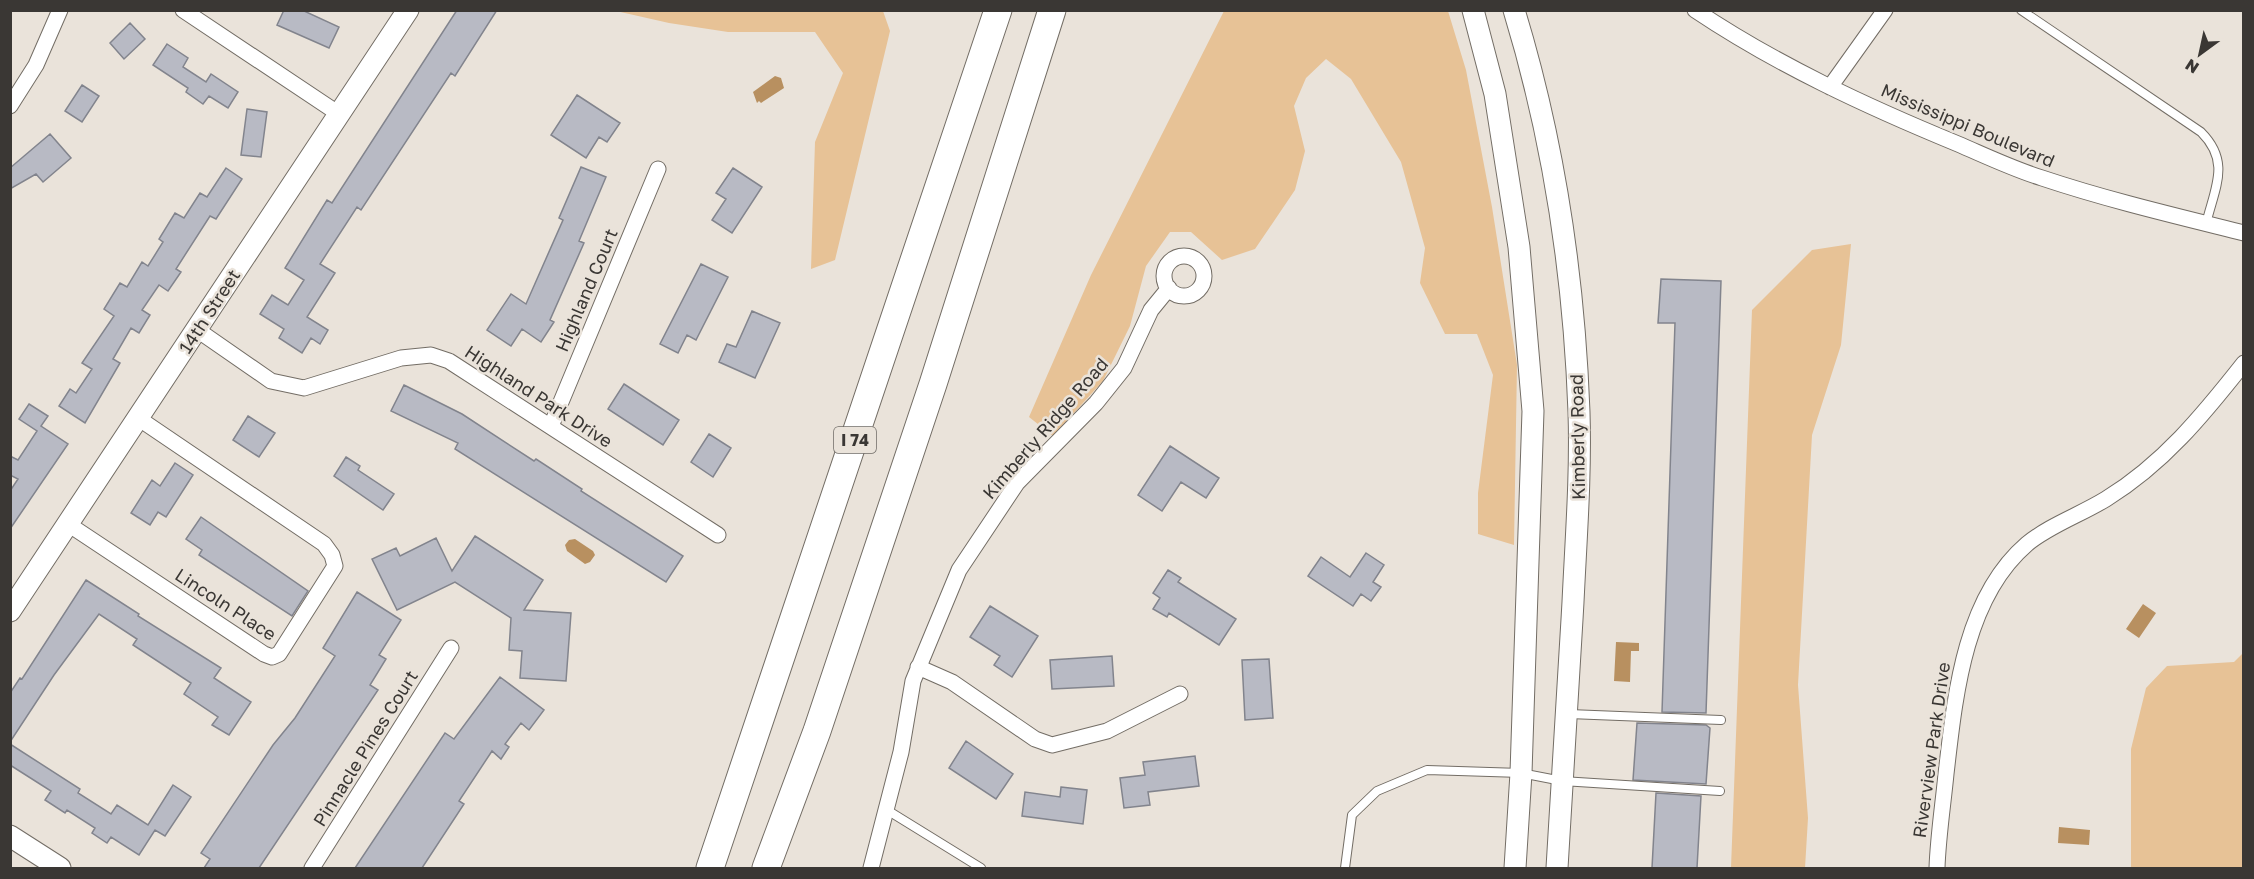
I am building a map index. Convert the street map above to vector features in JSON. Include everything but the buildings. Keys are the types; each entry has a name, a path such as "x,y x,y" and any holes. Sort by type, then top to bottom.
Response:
{"highway":[{"name":"I 74","path":"710,868 998,10"},
{"path":"766,868 817,731 933,384 1052,10"}],"main road":[{"name":"14th Street","path":"10,611 408,10"},
{"path":"1473,10 1495,94 1519,246 1533,411 1521,772 1515,868"},
{"name":"Kimberly Road","path":"1514,10 1532,68 1554,170 1573,314 1579,412 1579,494 1557,868"},
{"path":"10,836 60,868"}],"street":[{"path":"10,106 36,65 60,10"},
{"path":"183,10 339,114"},
{"name":"Mississippi Boulevard","path":"1695,10 1729,33 1830,87 1912,125 2039,177 2125,204 2244,233"},
{"path":"1830,87 1885,10"},
{"name":"Highland Court","path":"551,426 658,169"},
{"name":"Kimberly Ridge Road","path":"872,868 918,668 959,570 1017,483 1096,403 1124,368 1151,310 1169,288"},
{"name":"Highland Park Drive","path":"196,329 270,381 297,388 304,388 401,358 431,355 449,361 718,535"},
{"name":"Riverview Park Drive","path":"1937,868 1960,664 1985,602 2006,566 2028,543 2106,499 2151,467 2200,419 2244,363"},
{"name":"Lincoln Place","path":"69,524 264,654 272,657 279,654 334,566 332,555 324,544 138,418"},
{"name":"Pinnacle Pines Court","path":"312,868 451,648"},
{"path":"918,668 952,682 1035,739 1052,745 1107,731 1180,694"}],"lane":[{"path":"2021,10 2201,132 2214,145 2219,156 2218,171 2206,224"},
{"path":"1566,714 1720,720"},
{"path":"1345,868 1352,815 1377,791 1427,770 1521,772 1562,781 1720,791"},
{"path":"887,810 981,868"}],"shaded area":[{"path":"616,11 883,11 890,31 835,260 811,269 815,142 843,73 815,32 728,32 669,23"},
{"path":"1224,11 1448,11 1466,70 1492,207 1517,365 1514,545 1478,534 1478,493 1493,375 1477,334 1445,334 1420,283 1425,248 1401,162 1351,79 1326,59 1306,78 1294,106 1305,151 1295,190 1255,249 1222,260 1191,232 1170,232 1146,266 1130,326 1103,381 1053,436 1029,417 1091,275"},
{"path":"775,76 781,78 784,88 761,103 759,101 757,103 753,92"},
{"path":"1851,244 1841,345 1812,435 1798,685 1808,818 1805,868 1731,868 1752,310 1812,250"},
{"path":"575,539 593,551 595,555 590,562 585,564 567,551 565,545 569,540"},
{"path":"2143,604 2156,613 2139,638 2126,629"},
{"path":"1616,642 1639,643 1639,651 1631,651 1630,682 1614,681"},
{"path":"2243,653 2243,868 2131,868 2131,749 2146,688 2167,666 2234,662"},
{"path":"2059,827 2090,830 2089,845 2058,843"}]}
